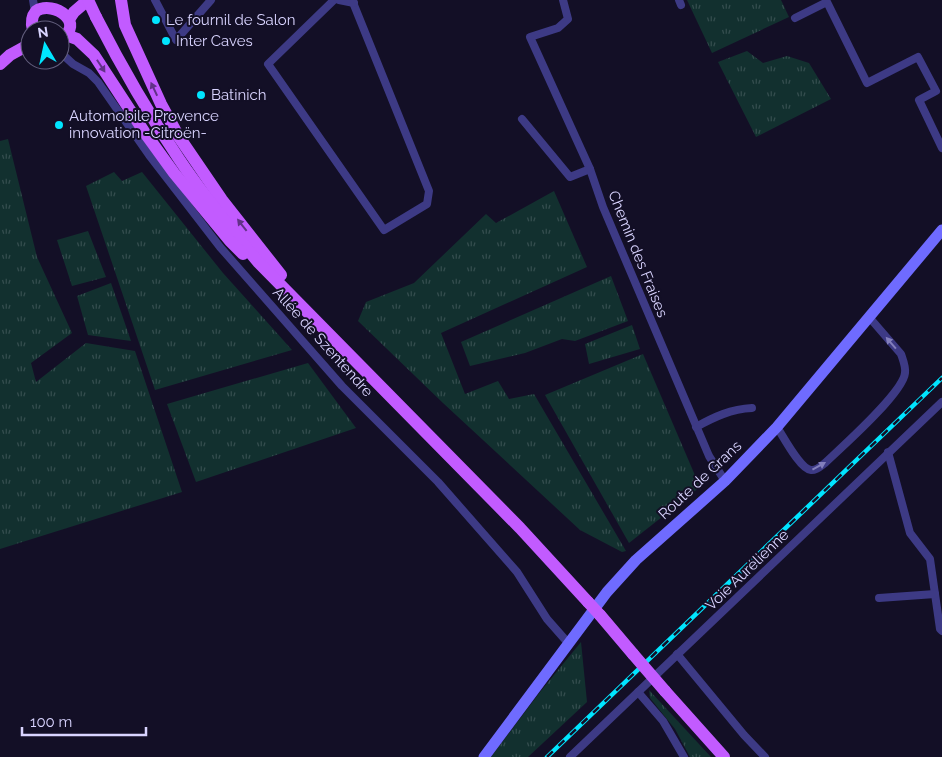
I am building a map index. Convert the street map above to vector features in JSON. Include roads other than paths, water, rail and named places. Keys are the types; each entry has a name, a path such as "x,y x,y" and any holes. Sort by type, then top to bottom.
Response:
{"main road":[{"path":"32,20 34,6 51,2 66,10 70,18 88,0 135,90 179,159 222,218 258,262 520,528 600,615 724,757"},
{"path":"121,0 125,25 161,104 179,137 222,200 278,270 303,306"},
{"path":"70,41 77,38 94,55 156,149 192,195 247,259 258,262"},
{"path":"10,56 20,44"},
{"path":"0,64 20,50"}],"street":[{"path":"156,0 176,40 211,0"},
{"path":"334,0 268,64 384,230 428,204 429,191 353,1 339,0"},
{"name":"Chemin des Fraises","path":"563,0 568,19 558,28 530,37 590,169 603,207 709,456 725,481"},
{"path":"795,18 827,2 867,83 918,57 936,91 919,100 942,148"},
{"name":"Allée de Szentendre","path":"70,59 73,64 89,73 98,82 140,142 220,247 342,386 451,497 517,572 547,619 569,644"},
{"path":"522,118 570,177 590,169"},
{"name":"Route de Grans","path":"484,757 607,592 636,560 725,481 777,427 942,230"},
{"path":"777,427 799,461 806,468 811,470 818,469 891,398 901,386 906,373 904,362 901,354 869,317"},
{"name":"Voie Aurélienne","path":"570,757 942,402"},
{"path":"696,426 736,409 752,408"},
{"path":"888,452 910,533 930,559 940,629 942,631"},
{"path":"933,579 942,576"},
{"path":"878,598 935,594"},
{"path":"677,654 744,735 765,757"},
{"path":"638,692 663,721 684,757"}],"railway":[{"path":"547,757 942,378"}],"place":[{"name":"Le fournil de Salon","path":"156,20"},
{"name":"Inter Caves","path":"166,41"},
{"name":"Batinich","path":"201,95"},
{"name":"Automobile Provence innovation -Citroën-","path":"59,125"}]}
